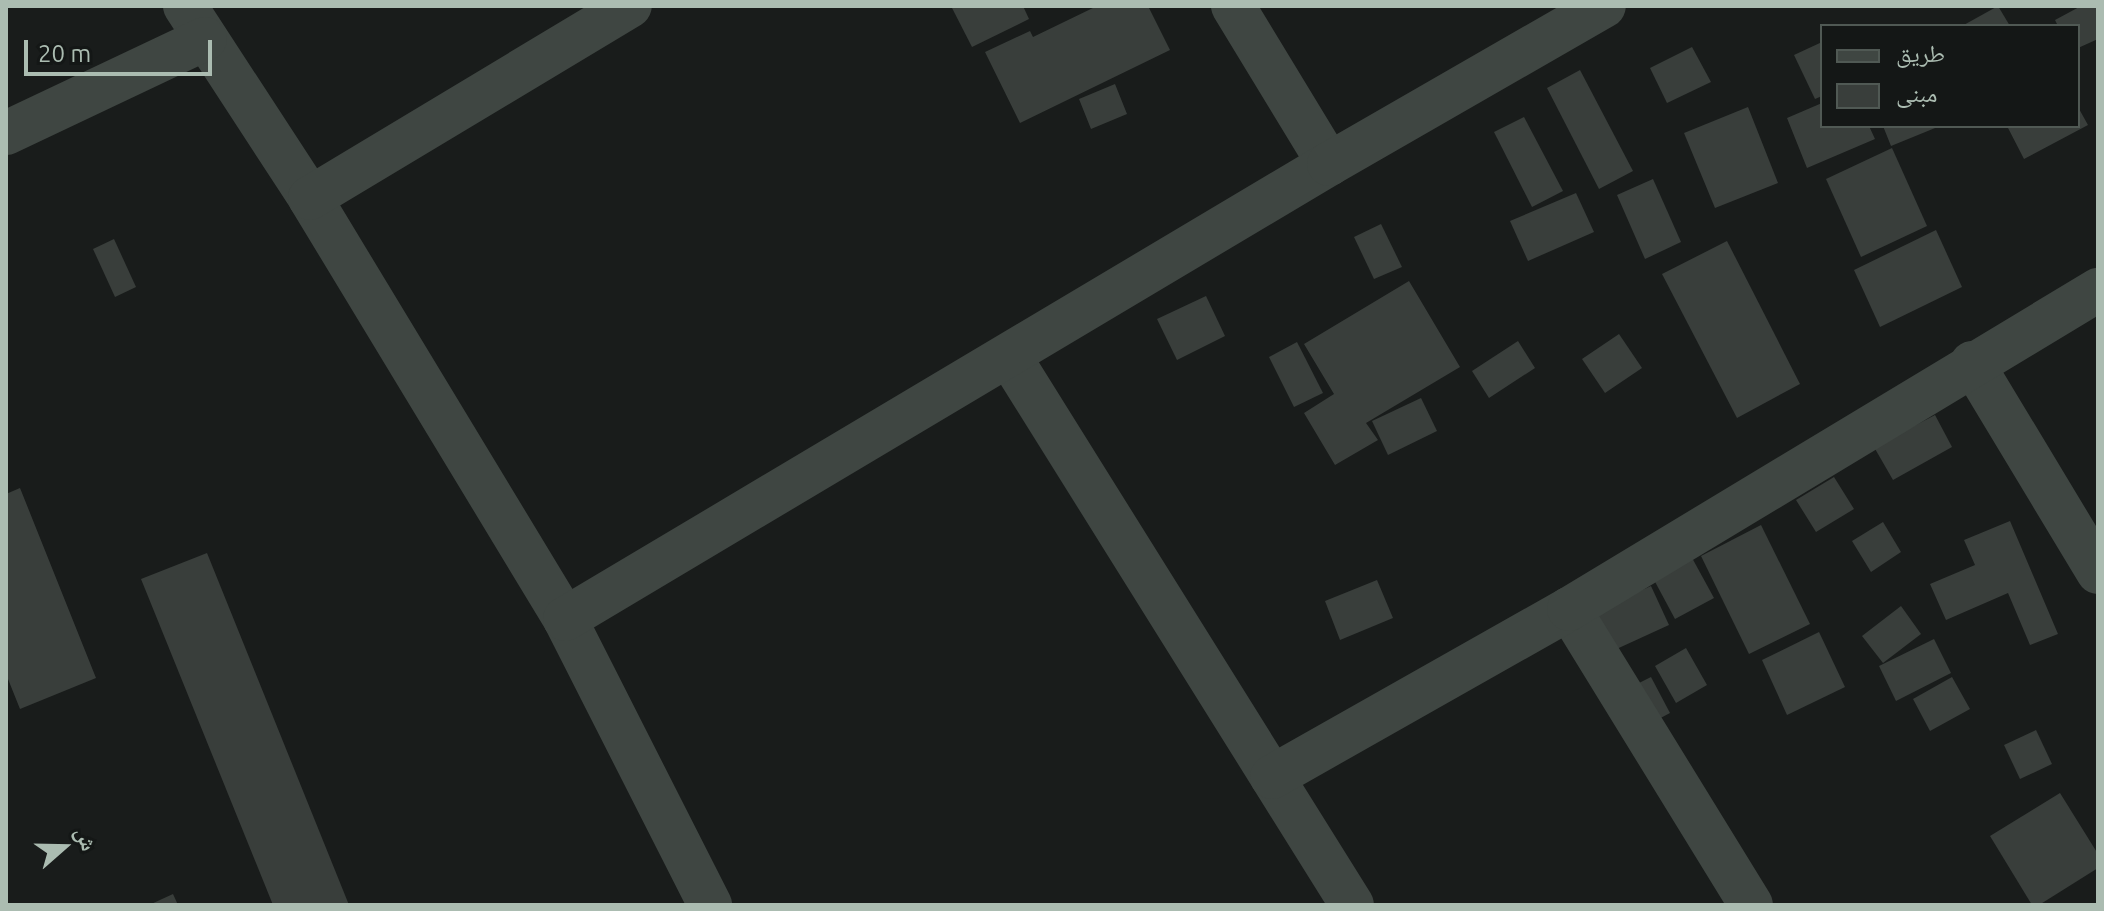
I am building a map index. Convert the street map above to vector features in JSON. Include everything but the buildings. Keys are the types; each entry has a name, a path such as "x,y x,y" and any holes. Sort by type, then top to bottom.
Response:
{"street":[{"path":"310,198 630,6"},
{"path":"1233,6 1329,164"},
{"path":"565,619 1329,164 1604,6"},
{"path":"6,133 195,23 310,198 565,619 710,905"},
{"path":"1272,777 1569,609 1972,363 2098,290"},
{"path":"1009,356 1352,905"},
{"path":"1972,363 2098,572"},
{"path":"1569,609 1751,905"}]}
